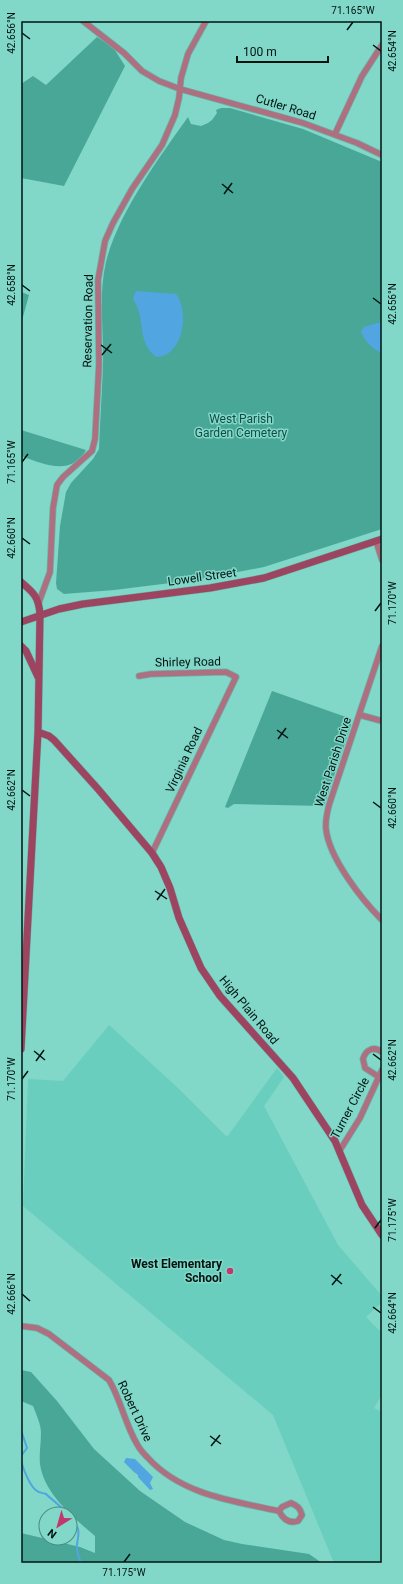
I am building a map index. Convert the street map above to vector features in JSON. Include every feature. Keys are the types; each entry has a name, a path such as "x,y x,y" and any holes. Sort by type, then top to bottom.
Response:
{"main road":[{"name":"Lowell Street","path":"21,622 40,615 83,604 210,588 250,581 379,540"},
{"path":"21,582 35,594 39,602 40,615 38,732 21,1049"},
{"path":"21,646 26,651 39,680"},
{"name":"High Plain Road","path":"38,732 49,736 54,740 152,853 161,867 170,888 179,918 201,968 220,996 293,1078 340,1150 362,1205 382,1235"}],"street":[{"path":"83,21 124,53 142,71 159,81 180,89"},
{"name":"Reservation Road","path":"39,602 50,572 53,508 57,485 65,475 92,451 95,439 99,366 98,280 105,241 132,189 162,145 175,115 188,54 206,21"},
{"path":"335,134 362,76 382,45"},
{"name":"Cutler Road","path":"180,89 303,123 335,134 382,155"},
{"path":"379,540 382,560"},
{"name":"West Parish Drive","path":"382,646 325,824 331,848 344,870 360,894 382,920"},
{"name":"Shirley Road","path":"139,676 151,674 226,672 236,677"},
{"name":"Virginia Road","path":"152,853 236,677"},
{"path":"360,715 382,721"},
{"path":"377,915 382,909"},
{"name":"Turner Circle","path":"379,1077 365,1068 363,1059 364,1054 369,1050 376,1049 382,1052"},
{"name":"Turner Circle","path":"340,1150 358,1121 382,1070"},
{"name":"Robert Drive","path":"21,1326 37,1328 49,1334 109,1380 115,1390 127,1426 138,1447 157,1468 181,1484 201,1493 279,1511"}],"shaded area":[{"name":"West Elementary School","path":"109,1025 178,1088 227,1137 277,1068 284,1077 264,1106 338,1245 382,1296 382,1302 366,1317 382,1333 382,1394 374,1408 382,1412 382,1563 334,1563 273,1415 23,1206 28,1079 63,1081"}],"green space":[{"path":"97,37 113,47 125,66 64,186 21,178 21,84 33,76 46,85"},
{"name":"West Parish Garden Cemetery","path":"221,108 230,108 303,129 382,162 382,529 264,567 195,580 114,590 64,594 57,589 56,583 60,526 66,492 71,483 93,459 99,449 103,364 102,288 106,262 112,243 120,224 141,186 188,117 191,124 201,126 212,120 217,113 216,110"},
{"path":"21,292 29,295 21,324"},
{"path":"21,430 86,450 80,458 73,463 65,466 48,465 21,456"},
{"path":"272,691 346,717 350,721 351,725 324,806 234,804 228,808 225,807"},
{"path":"21,1370 31,1372 57,1401 94,1449 140,1491 185,1522 224,1540 309,1554 322,1563 21,1563 21,1533 38,1537 38,1546 76,1546 95,1553 95,1536 78,1521 78,1506 63,1506 47,1485 40,1464 41,1433 38,1419 33,1406 21,1401"}],"water":[{"path":"136,291 176,294 180,302 183,311 181,332 178,342 172,350 165,355 156,357 146,343 143,336 140,314 133,299"},
{"path":"382,323 382,353 369,344 361,332 364,327"},
{"path":"126,1458 135,1459 153,1477 150,1483 153,1489 150,1490 138,1477 138,1475 124,1462"}],"waterway":[{"path":"21,1430 27,1448 21,1456"},
{"path":"21,1461 27,1477 34,1489 46,1494 59,1506"},
{"path":"78,1530 78,1538"},
{"path":"77,1546 81,1563"}],"place":[{"name":"West Elementary School","path":"230,1271"}]}
